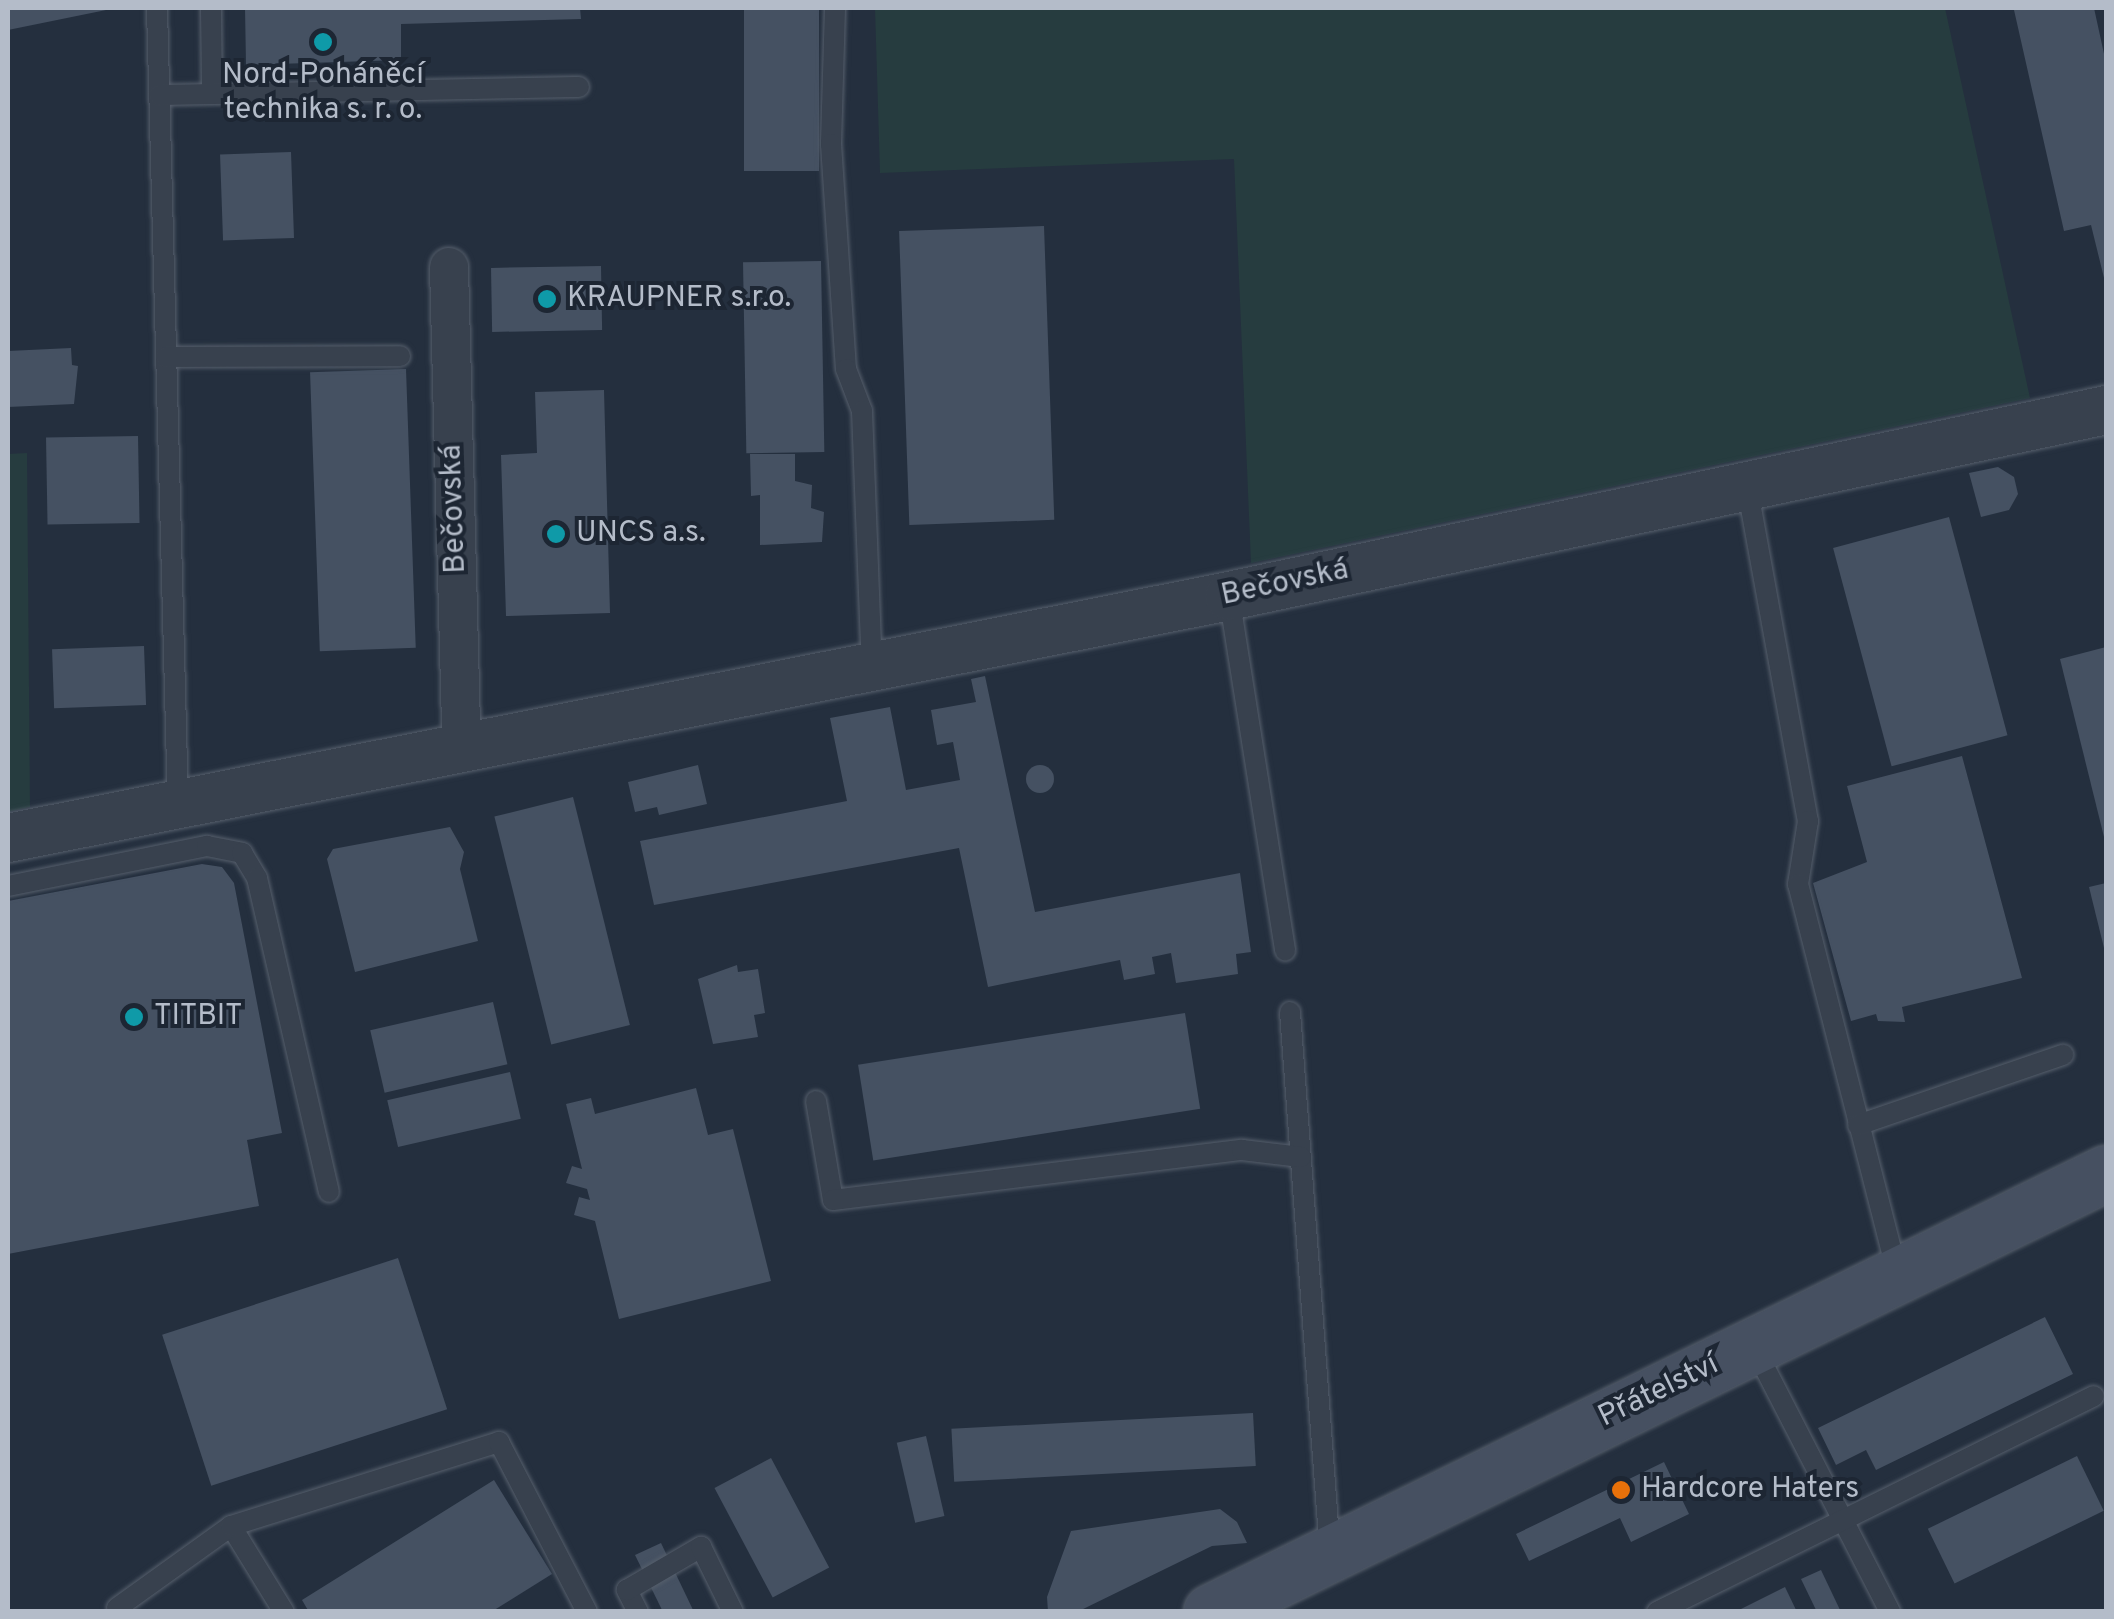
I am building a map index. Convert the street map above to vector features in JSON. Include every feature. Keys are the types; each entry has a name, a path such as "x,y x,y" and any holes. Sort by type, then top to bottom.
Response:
{"main road":[{"name":"Přátelství","path":"1212,1612 2106,1172"}],"street":[{"name":"Bečovská","path":"449,267 462,752"},
{"name":"Bečovská","path":"8,838 462,752 1230,596 2106,410"}],"lane":[{"path":"157,8 178,805"},
{"path":"210,8 212,94"},
{"path":"835,8 831,144 846,370 862,410 872,668"},
{"path":"159,96 580,86"},
{"path":"166,357 400,356"},
{"path":"1746,486 1808,821 1798,884 1898,1275"},
{"path":"1230,596 1285,951"},
{"path":"8,886 208,846 242,852 258,878 329,1192"},
{"path":"1290,1012 1331,1553"},
{"path":"1858,1125 2063,1054"},
{"path":"816,1101 833,1200 1242,1150 1301,1157"},
{"path":"1754,1346 1890,1612"},
{"path":"1658,1612 2094,1396"},
{"path":"116,1608 231,1526 499,1442 581,1609"},
{"path":"231,1526 284,1612"},
{"path":"638,1612 627,1590 701,1546 733,1612"}],"green space":[{"path":"875,8 1945,8 2030,398 1251,563 1234,159 880,173"},
{"path":"27,453 30,807 8,812 8,454"}],"building":[{"path":"8,8 111,8 111,9 8,30"},
{"name":"Nord-Poháněcí technika s. r. o.","path":"245,8 580,8 581,19 401,24 401,60 246,65"},
{"path":"744,8 819,8 819,171 744,171"},
{"path":"2094,8 2106,63 2105,282 2091,225 2064,231 2014,10"},
{"path":"291,152 294,238 223,240 220,154"},
{"path":"1044,226 1054,520 909,525 899,231"},
{"path":"821,261 824,452 746,453 743,262"},
{"name":"KRAUPNER s.r.o.","path":"601,266 602,330 492,332 491,268"},
{"path":"71,348 72,365 78,366 74,404 8,407 8,351"},
{"path":"406,369 416,648 320,651 310,372"},
{"name":"UNCS a.s.","path":"604,390 610,613 506,616 501,455 537,453 535,392"},
{"path":"138,436 140,523 48,525 46,438"},
{"path":"750,454 795,454 795,481 812,485 811,508 824,512 822,542 760,545 760,495 751,496"},
{"path":"1998,467 2014,477 2018,494 2009,510 1981,517 1969,473"},
{"path":"1949,517 2007,735 1892,766 1833,548"},
{"path":"144,646 146,705 54,708 52,649"},
{"path":"2106,647 2106,841 2105,841 2060,659"},
{"path":"985,676 1035,912 1240,873 1251,952 1236,954 1238,974 1176,983 1171,953 1152,957 1155,974 1124,980 1120,960 988,987 959,848 654,905 640,841 847,801 830,718 890,707 906,790 960,780 953,742 937,745 931,710 976,702 971,679"},
{"path":"1962,756 2022,978 1902,1007 1905,1022 1878,1021 1876,1014 1851,1021 1813,883 1867,862 1847,786"},
{"path":"698,765 707,804 659,815 657,807 635,812 628,782"},
{"path":"1040,765 1050,769 1054,779 1050,789 1040,793 1030,789 1026,779 1030,769"},
{"path":"573,797 630,1025 551,1045 494,817"},
{"path":"450,827 464,852 460,869 478,941 355,972 327,859 333,849"},
{"name":"TITBIT","path":"202,864 222,867 234,883 282,1133 247,1140 259,1206 8,1254 8,901"},
{"path":"2106,883 2106,952 2105,952 2089,887"},
{"path":"737,965 738,972 758,969 765,1013 754,1015 758,1037 713,1044 698,979"},
{"path":"493,1002 507,1064 385,1093 370,1030"},
{"path":"1185,1013 1200,1109 873,1161 858,1065"},
{"path":"510,1072 521,1119 398,1147 387,1100"},
{"path":"696,1088 708,1135 733,1129 771,1281 619,1319 595,1221 574,1215 579,1197 590,1200 587,1189 566,1183 572,1166 582,1169 566,1104 591,1098 595,1114"},
{"path":"398,1258 447,1409 211,1486 162,1335"},
{"path":"2045,1317 2073,1374 1876,1470 1866,1450 1836,1465 1818,1428"},
{"path":"1253,1413 1256,1466 954,1482 951,1429"},
{"path":"926,1436 944,1516 915,1523 897,1443"},
{"path":"2077,1456 2104,1511 1955,1584 1928,1529"},
{"path":"771,1458 829,1567 773,1598 714,1488"},
{"path":"1664,1462 1689,1514 1631,1542 1620,1518 1529,1561 1516,1534"},
{"path":"494,1480 552,1574 491,1612 309,1612 302,1600"},
{"path":"1220,1509 1237,1522 1247,1543 1212,1546 1077,1612 1048,1612 1047,1597 1071,1531"},
{"path":"661,1543 694,1612 663,1612 635,1555"},
{"path":"1821,1570 1841,1612 1817,1612 1801,1579"},
{"path":"1785,1587 1797,1612 1735,1612"}],"place":[{"name":"Nord-Poháněcí technika s. r. o.","path":"323,42"},
{"name":"KRAUPNER s.r.o.","path":"547,299"},
{"name":"UNCS a.s.","path":"556,534"},
{"name":"TITBIT","path":"134,1017"},
{"name":"Hardcore Haters","path":"1621,1490"}]}
